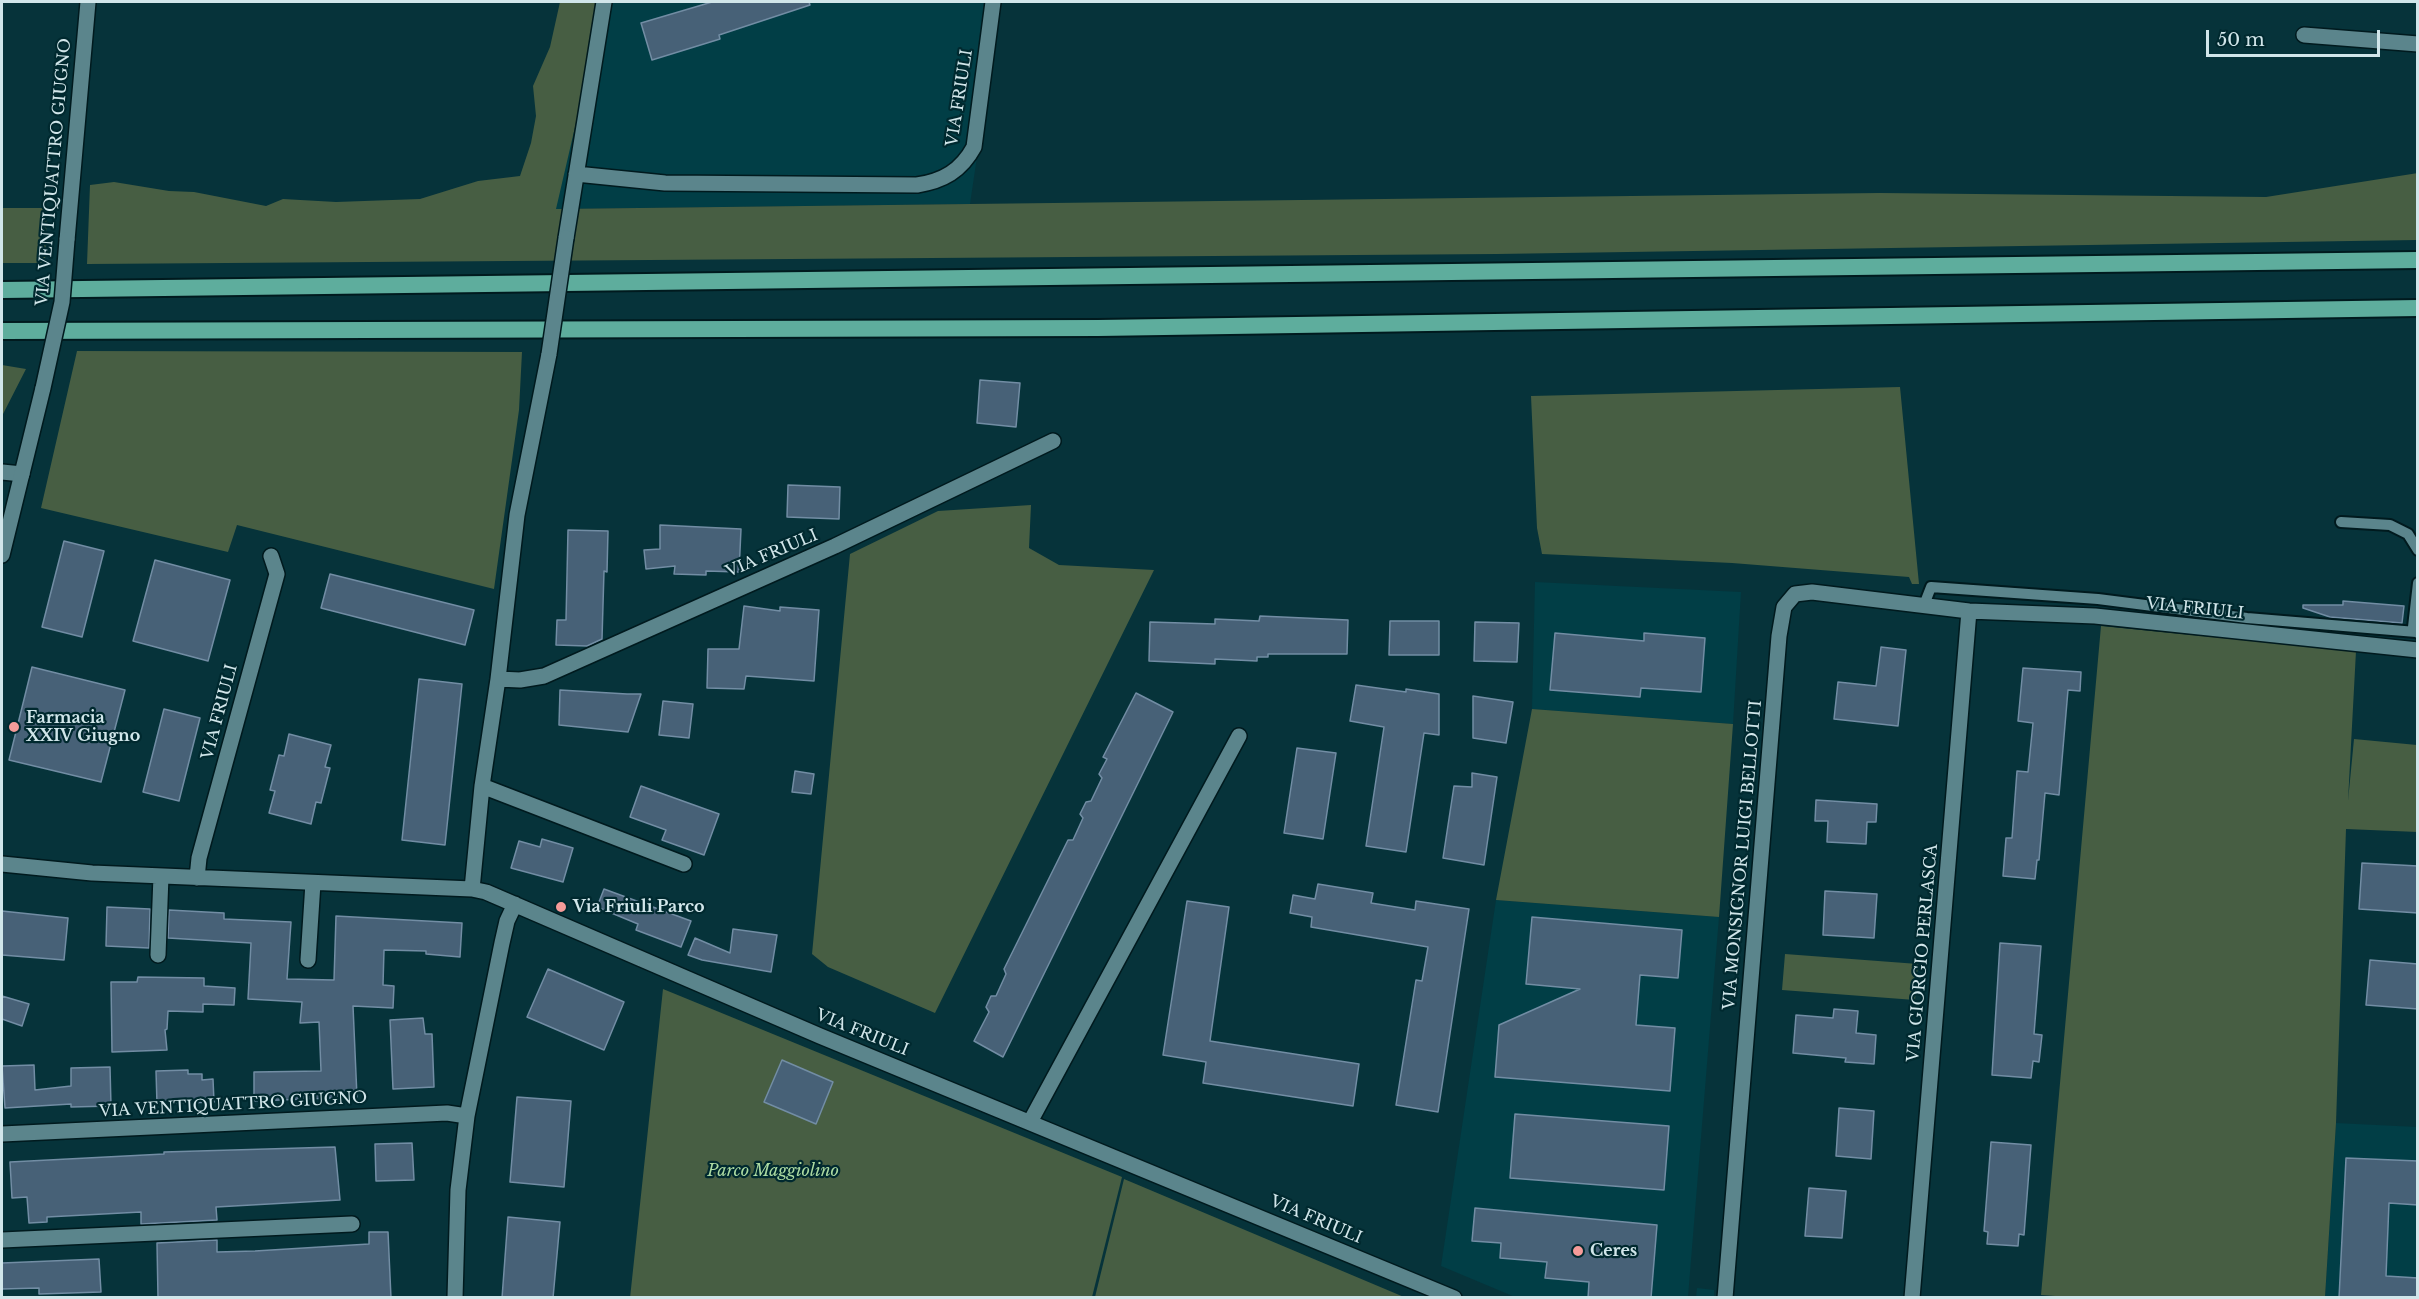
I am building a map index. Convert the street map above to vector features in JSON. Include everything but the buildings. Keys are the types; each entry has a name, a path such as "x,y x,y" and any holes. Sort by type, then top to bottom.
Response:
{"highway":[{"path":"2,290 2418,260"},
{"path":"2,331 1098,328 2418,308"}],"street":[{"name":"VIA VENTIQUATTRO GIUGNO","path":"2,548 8,503 22,474 62,302 88,2"},
{"path":"472,888 482,786 498,680 517,515 549,354 604,2"},
{"name":"VIA FRIULI","path":"576,174 664,183 917,185 938,182 967,161 974,147 993,2"},
{"path":"2304,35 2418,44"},
{"name":"VIA FRIULI","path":"498,680 520,680 544,676 835,546 1053,441"},
{"path":"2,472 22,474"},
{"name":"VIA FRIULI","path":"197,878 199,858 276,574 271,556"},
{"name":"VIA MONSIGNOR LUIGI BELLOTTI","path":"1725,1298 1779,636 1784,607 1795,594 1812,592 1969,611"},
{"name":"VIA FRIULI","path":"1969,611 2096,616 2418,650"},
{"name":"VIA GIORGIO PERLASCA","path":"1912,1298 1969,611"},
{"path":"1030,1122 1239,735"},
{"path":"482,786 684,864"},
{"name":"VIA FRIULI","path":"2,864 92,873 472,888 486,892 820,1036 1454,1298"},
{"path":"158,956 161,876"},
{"path":"308,960 313,883"},
{"path":"455,1298 458,1190 466,1116 507,921 515,904"},
{"name":"VIA VENTIQUATTRO GIUGNO","path":"2,1134 435,1113 466,1116"},
{"path":"2,1240 352,1224"}],"lane":[{"path":"2342,522 2390,525 2408,534 2418,550"},
{"path":"2417,632 2413,627 2418,583"},
{"path":"1924,605 1931,586 2098,599 2268,620 2417,632"}],"shaded area":[{"path":"604,2 1000,2 970,204 555,209"},
{"path":"1535,582 1741,592 1733,724 1532,709"},
{"path":"1496,900 1719,917 1688,1297 1515,1297 1441,1266"},
{"path":"2336,1123 2417,1127 2417,1297 2325,1298"},
{"path":"1697,1288 1714,1290 1714,1297 1696,1297"}],"green space":[{"path":"560,2 604,2 556,209 1880,193 2266,197 2418,173 2417,240 1497,254 87,264 90,185 114,182 169,191 194,192 266,206 283,199 336,202 420,199 478,181 520,176 531,143 536,116 533,86 550,47"},
{"path":"2,208 47,208 45,263 2,263"},
{"path":"77,351 522,352 519,410 494,589 237,525 228,552 41,508"},
{"path":"2,365 26,369 2,416"},
{"path":"1900,387 1919,584 1912,584 1909,577 1732,563 1542,554 1537,528 1531,396"},
{"path":"1031,505 1029,548 1059,565 1154,570 935,1013 828,967 812,954 850,554 938,511"},
{"path":"2101,626 2356,651 2348,801 2354,739 2417,745 2418,832 2346,829 2336,1123 2325,1297 2083,1298 2041,1295"},
{"path":"1532,709 1733,724 1719,917 1496,900"},
{"path":"1785,954 1918,964 1915,1000 1782,990"},
{"name":"Parco Maggiolino","path":"663,989 1122,1177 1092,1297 630,1298"},
{"path":"1124,1179 1404,1297 1095,1297"}],"place":[{"name":"Farmacia XXIV Giugno","path":"14,727"},
{"name":"Via Friuli Parco","path":"561,907"},
{"name":"Ceres","path":"1578,1251"}]}
